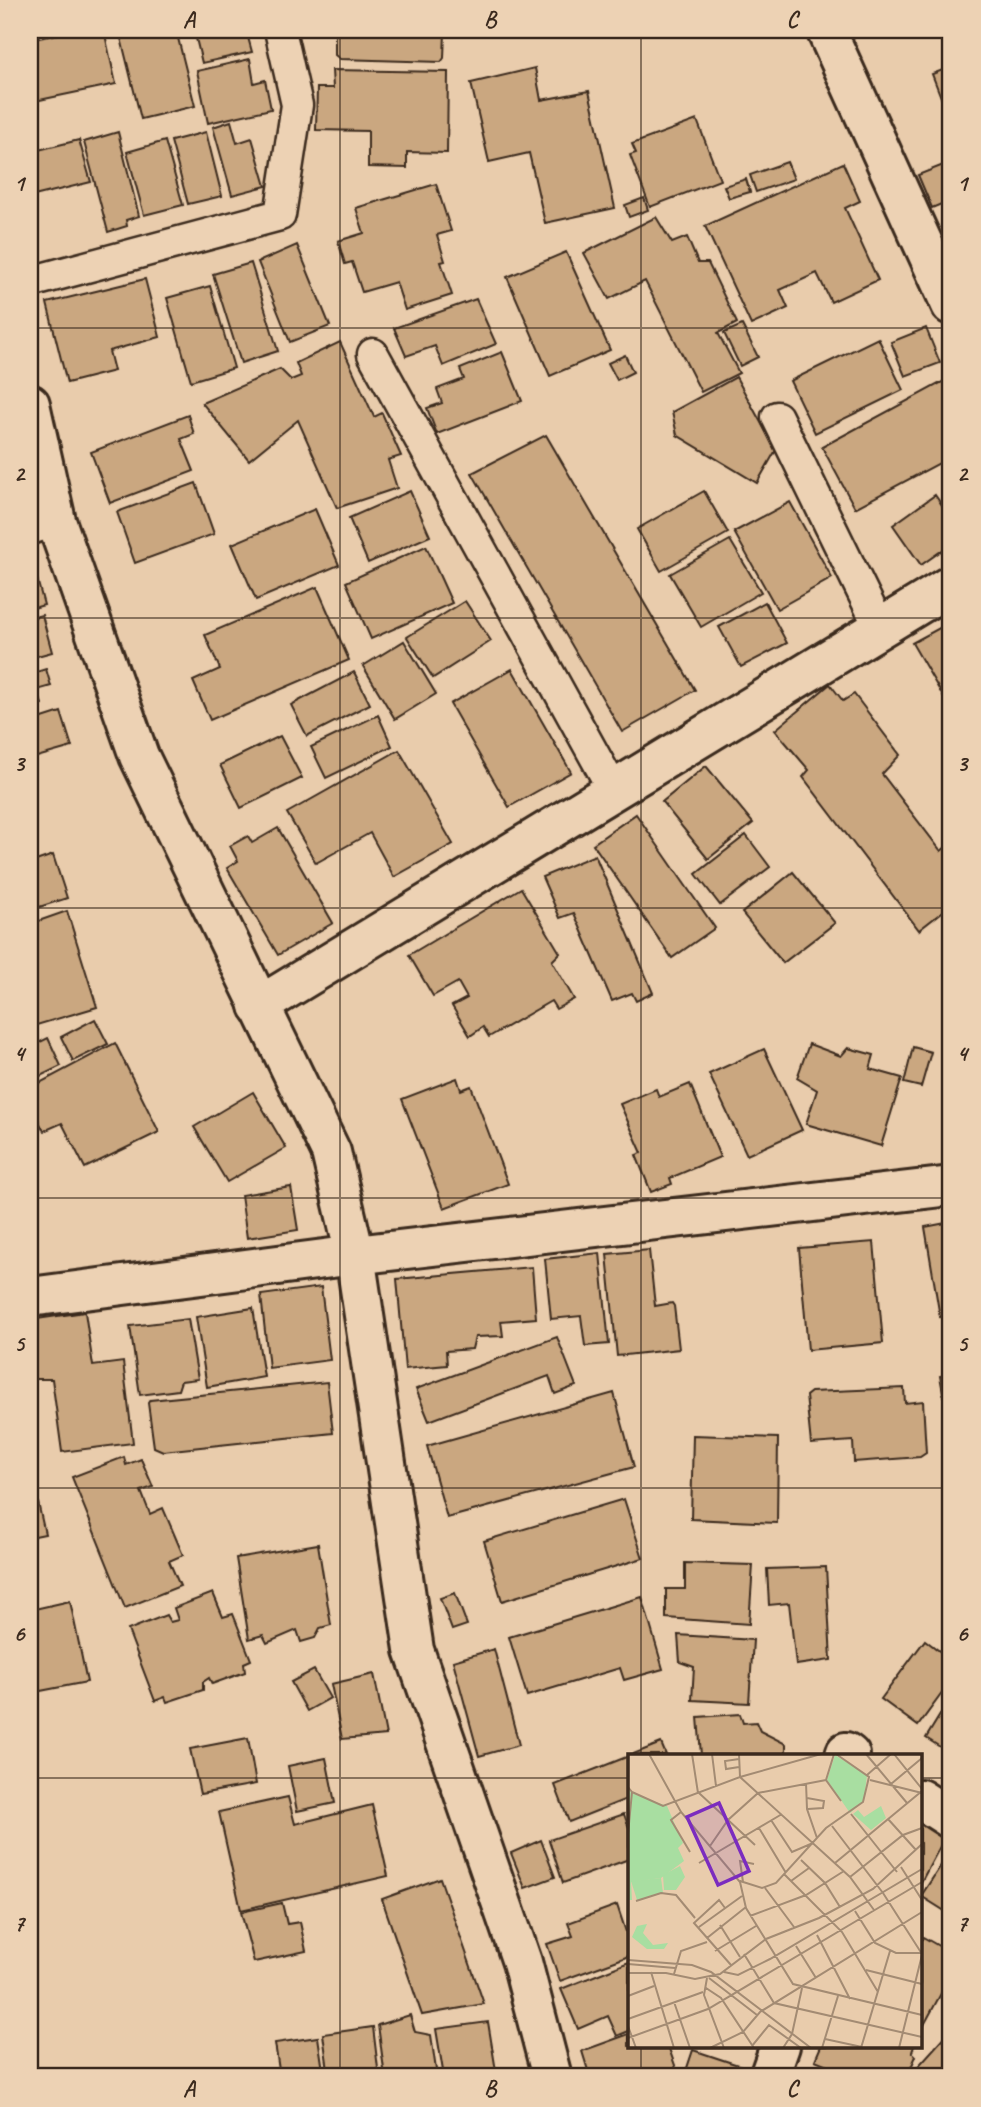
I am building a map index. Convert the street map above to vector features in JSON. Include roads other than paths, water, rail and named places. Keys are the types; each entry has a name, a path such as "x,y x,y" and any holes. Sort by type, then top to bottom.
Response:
{"street":[{"path":"827,30 951,305"},
{"path":"30,404 43,525 139,757 331,1152 355,1255 414,1650 522,1962 552,2077"},
{"path":"259,1006 951,585"},
{"path":"30,1297 355,1255 951,1186"},
{"path":"922,1800 951,1819"},
{"path":"769,2077 778,2048"}],"lane":[{"path":"30,282 280,215 297,104 280,30"},
{"path":"373,354 614,791"},
{"path":"777,417 880,628"}]}
